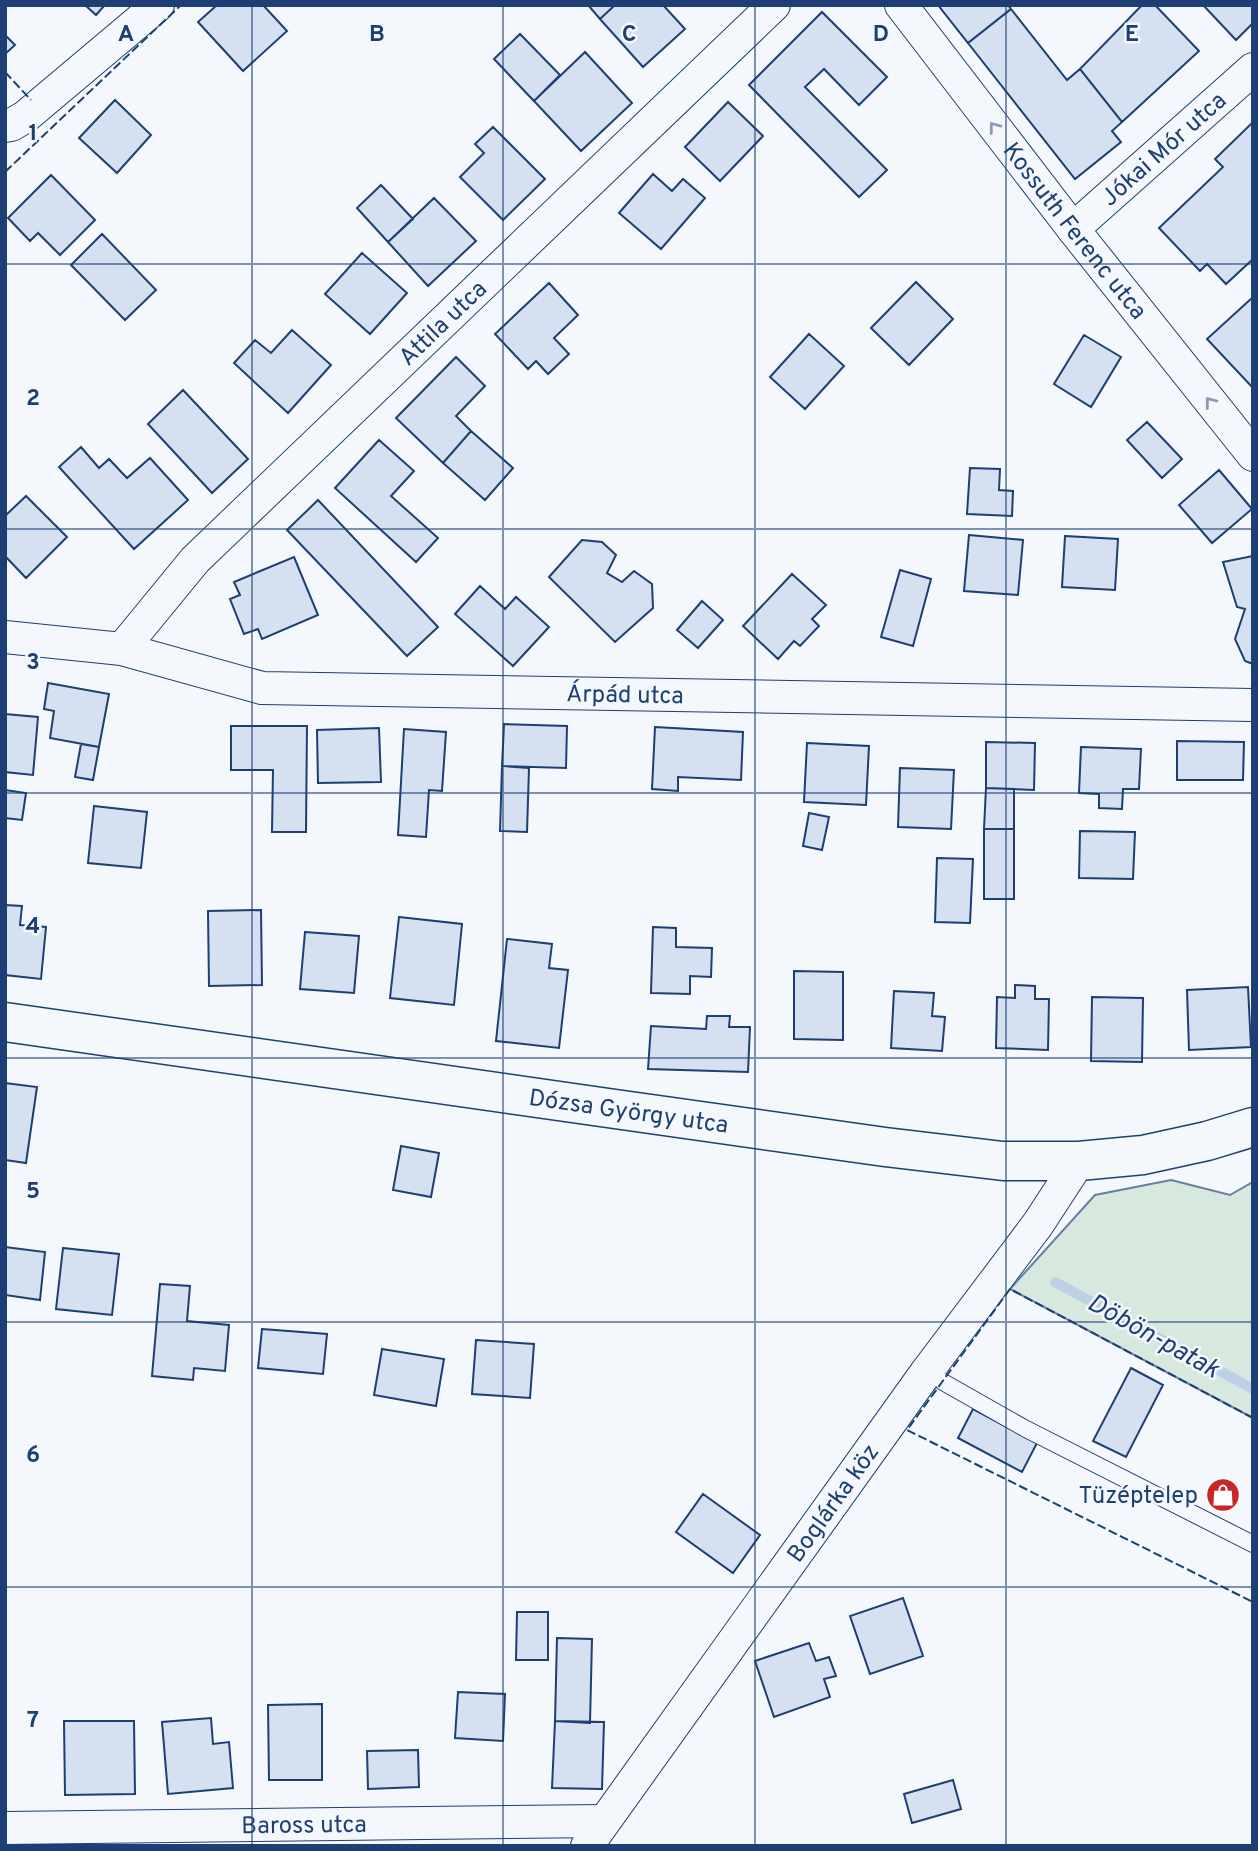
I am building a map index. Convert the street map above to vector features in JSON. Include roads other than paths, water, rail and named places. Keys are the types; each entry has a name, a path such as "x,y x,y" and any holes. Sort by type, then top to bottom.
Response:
{"main road":[{"name":"Dózsa György utca","path":"5,1022 871,1145 1003,1161 1079,1161 1143,1155 1208,1141 1253,1127"}],"street":[{"path":"5,126 26,117 158,5"},
{"name":"Attila utca","path":"122,649 195,560 774,5"},
{"name":"Kossuth Ferenc utca","path":"901,5 1073,229 1253,455"},
{"name":"Jókai Mór utca","path":"1073,229 1253,69"},
{"name":"Árpád utca","path":"5,638 122,649 262,688 1253,705"},
{"name":"Boglárka köz","path":"596,1833 925,1374 1038,1224 1079,1161"},
{"name":"Baross utca","path":"5,1828 596,1833"}],"lane":[{"path":"943,1382 1026,1429 1253,1544"}],"waterway":[{"name":"Döbön-patak","path":"1055,1282 1253,1389"}],"place":[{"name":"Tüzéptelep","path":"1223,1495"}]}
